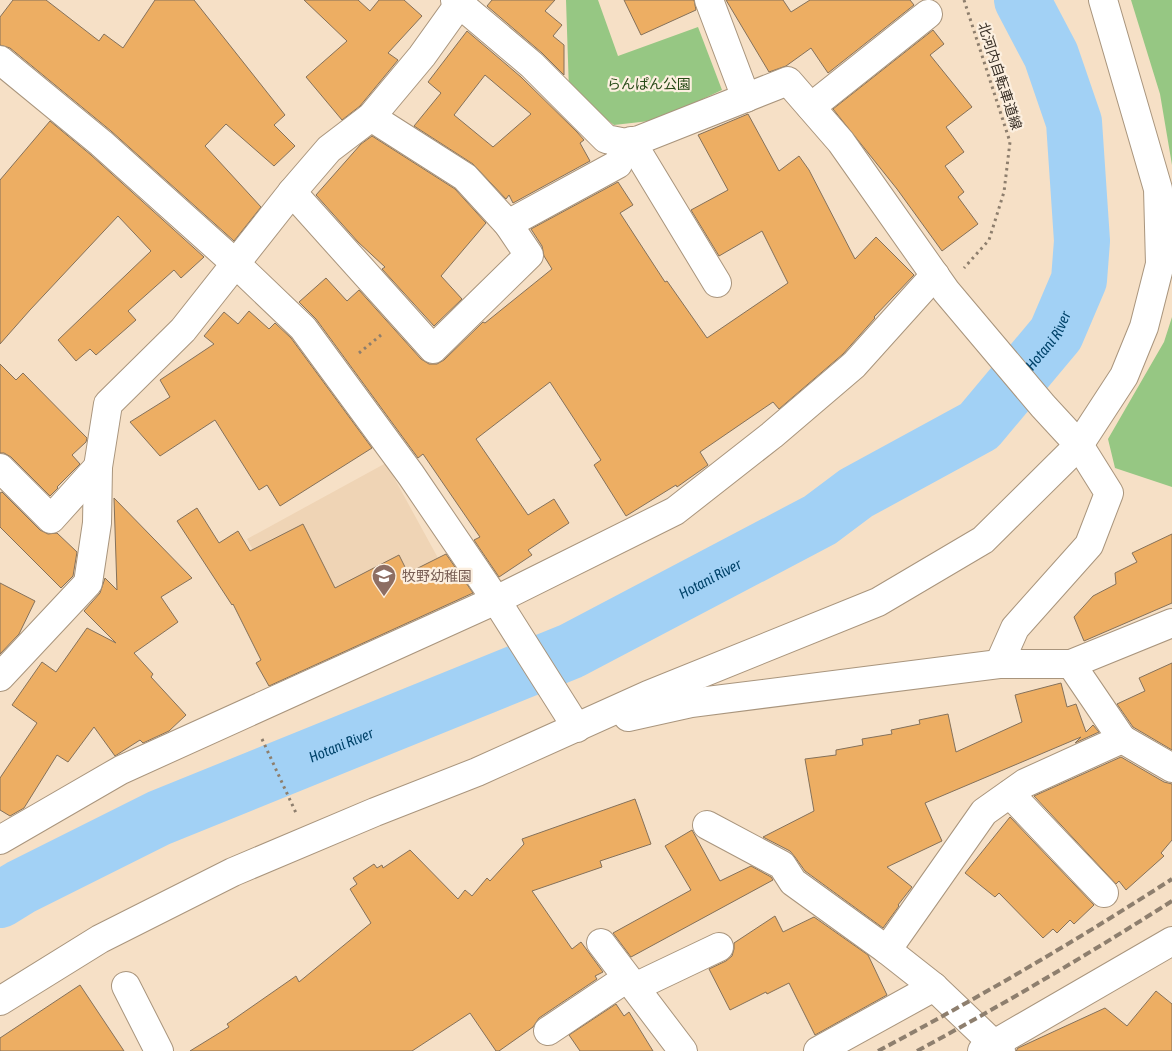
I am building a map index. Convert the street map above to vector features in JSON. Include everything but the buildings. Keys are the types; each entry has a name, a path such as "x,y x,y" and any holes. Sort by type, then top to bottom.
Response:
{"street":[{"path":"709,0 746,98"},
{"path":"0,1000 100,939 233,872 476,772 573,721 648,695 878,602 983,540 1079,445 1124,376 1144,327 1160,264 1158,189 1103,0"},
{"path":"0,677 88,583 98,523 98,467 108,404 183,330 292,192 329,149 371,117 422,56 459,1 532,65 606,139 628,142 639,140 788,81 841,142 940,283 1043,406 1079,445 1109,493 1089,545 1015,628 999,664"},
{"path":"811,107 928,14"},
{"path":"0,60 102,143 236,264 303,328 411,475 498,602 573,721"},
{"path":"292,192 433,349 529,255 508,224 465,177 371,117"},
{"path":"508,224 618,164 628,142"},
{"path":"628,142 718,283"},
{"path":"0,840 121,770 498,602 675,511 772,435 854,366 940,283"},
{"path":"0,468 51,519 98,467"},
{"path":"573,721 999,664 1071,664 1172,622"},
{"path":"1071,664 1122,739 1172,768"},
{"path":"887,950 984,812 1025,783 1122,739"},
{"path":"1010,794 1104,893"},
{"path":"707,824 782,865 793,882 887,950 934,987 992,1049 1172,941"},
{"path":"601,943 683,1051"},
{"path":"548,1031 631,983 719,947"},
{"path":"126,986 159,1051"},
{"path":"818,1051 934,987"}],"path":[{"name":"北河内自転車道線","path":"940,283 955,279 989,240 1004,192 1010,142 964,0"},
{"path":"335,372 404,316"},
{"path":"261,738 296,814"}],"shaded area":[{"path":"386,463 461,600 322,675 247,539"}],"green space":[{"name":"らんぱん公園","path":"566,0 598,0 618,56 698,27 722,90 658,120 614,125 569,91"},
{"path":"1131,0 1172,0 1172,165 1160,94"},
{"path":"1172,317 1172,487 1115,468 1108,439 1164,342"}],"waterway":[{"name":"Hotani River","path":"0,900 21,887 159,818 571,651 820,520 856,493 979,426 1056,334 1079,280 1082,241 1074,122 1051,55 1022,0"}],"railway":[{"path":"878,1051 1100,925 1172,879"},
{"path":"917,1051 1046,978 1172,901"}],"place":[{"name":"牧野幼稚園","path":"384,597"}]}
